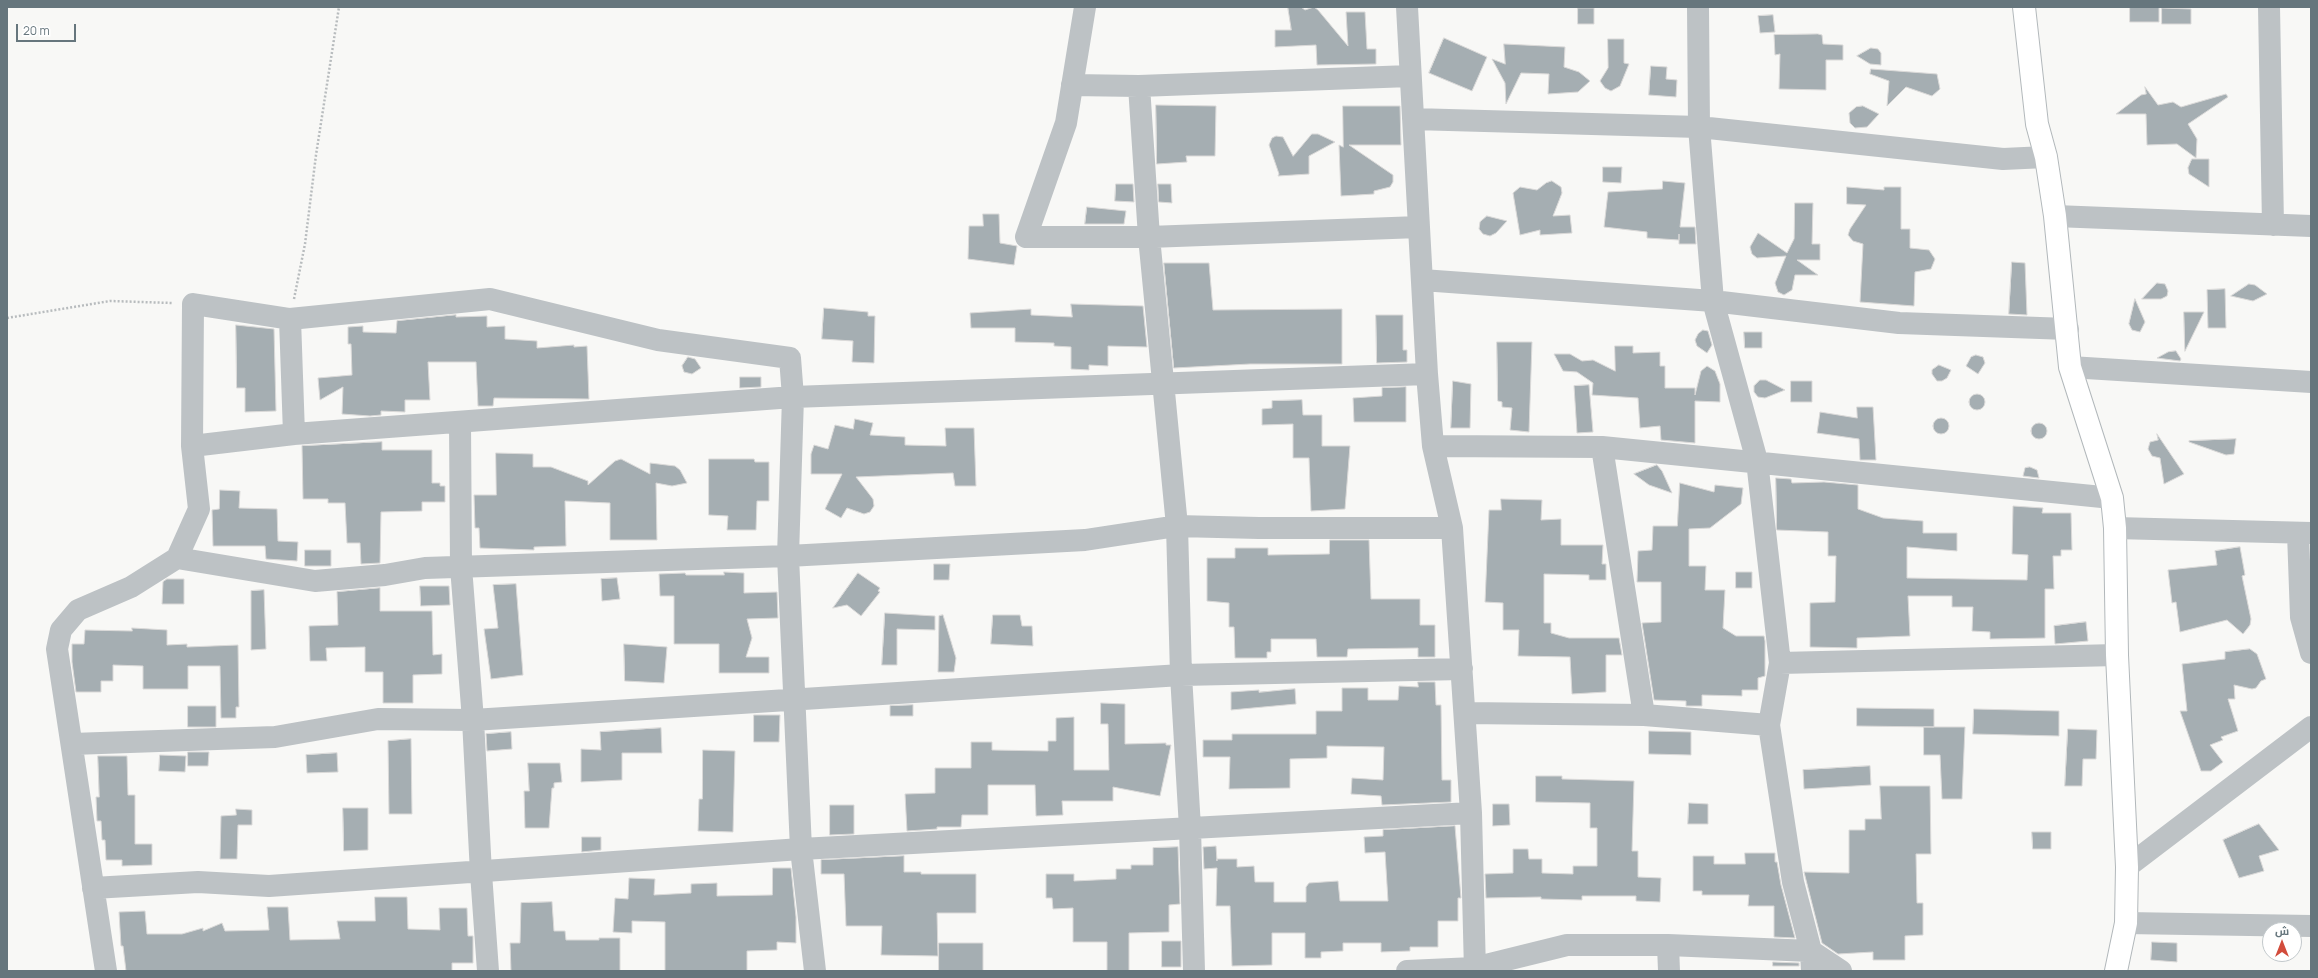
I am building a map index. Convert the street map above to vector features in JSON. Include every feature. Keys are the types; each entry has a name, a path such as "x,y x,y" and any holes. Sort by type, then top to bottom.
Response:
{"street":[{"path":"1085,7 1066,124 1026,237 1148,237 1419,227"},
{"path":"1407,7 1427,374 1433,446 1452,528 1462,669 1471,813 1475,970"},
{"path":"1698,7 1699,128 1713,301 1757,461 1780,663 1769,724 1793,882 1812,961"},
{"path":"2024,7 2037,124 2046,157 2055,216 2068,329 2070,367 2112,498 2115,528 2117,655 2127,867 2126,924 2116,971"},
{"path":"2269,7 2273,225"},
{"path":"1072,85 1138,86 1410,76"},
{"path":"1138,86 1148,237 1177,526 1181,675 1190,828 1194,971"},
{"path":"1413,119 1699,128 2003,159 2046,157"},
{"path":"2055,216 2311,226"},
{"path":"1422,280 1713,301 1899,323 2068,329"},
{"path":"106,971 57,649 61,630 78,610 131,586 177,558 199,509 192,446 193,304 290,319 490,299 658,340 790,358 793,397 788,556 801,849 815,971"},
{"path":"290,319 294,434"},
{"path":"2070,367 2311,382"},
{"path":"192,446 294,434 793,397 1427,374"},
{"path":"460,422 461,567 473,720 488,971"},
{"path":"1433,446 1602,447 1757,461 2112,498"},
{"path":"1602,447 1644,715"},
{"path":"177,558 315,580 385,575 425,568 788,556 1085,540 1177,526 1259,528 1452,528"},
{"path":"2115,528 2304,533 2301,617 2311,653"},
{"path":"1780,663 2117,655"},
{"path":"72,744 275,737 378,719 473,720 1181,675 1462,669"},
{"path":"1465,713 1644,715 1769,724"},
{"path":"2127,867 2311,727"},
{"path":"93,888 198,882 269,886 481,873 801,849 1471,813"},
{"path":"2126,924 2311,926"},
{"path":"1407,971 1475,970 1567,945 1668,945 1812,961 1841,971"},
{"path":"1668,945 1669,971"}],"path":[{"path":"290,319 305,244 316,155 339,7"},
{"path":"7,318 110,301 193,304"}],"building":[{"path":"1288,7 1301,7 1305,10 1314,7 1348,46 1346,12 1365,12 1367,49 1376,49 1376,64 1317,65 1316,45 1275,47 1275,30 1291,30"},
{"path":"2130,7 2159,7 2159,22 2130,22"},
{"path":"1578,8 1594,8 1594,24 1578,24"},
{"path":"2162,8 2191,9 2191,24 2162,24"},
{"path":"1773,15 1775,32 1760,33 1758,16"},
{"path":"1774,35 1822,35 1823,44 1843,45 1843,60 1826,60 1826,90 1779,89 1780,54 1775,55"},
{"path":"1444,38 1487,57 1472,91 1429,73"},
{"path":"1608,39 1624,39 1624,63 1629,64 1620,86 1611,91 1605,88 1600,81 1608,68"},
{"path":"1504,44 1565,47 1564,67 1579,72 1590,81 1578,92 1548,94 1549,74 1521,73 1506,104 1505,83 1492,59 1505,64"},
{"path":"1871,48 1878,49 1881,53 1881,65 1870,64 1857,56"},
{"path":"1651,66 1667,67 1666,79 1677,80 1676,97 1649,95"},
{"path":"1871,69 1937,74 1940,89 1932,96 1906,87 1887,106 1889,81 1870,74"},
{"path":"2145,87 2158,105 2173,102 2181,107 2226,94 2228,97 2188,124 2197,139 2196,158 2177,144 2147,145 2146,114 2116,114 2141,95 2146,94"},
{"path":"1156,105 1216,106 1215,156 1186,156 1187,162 1157,164"},
{"path":"1343,106 1400,106 1401,145 1349,145 1393,175 1393,182 1390,187 1374,191 1374,194 1341,196 1339,145 1343,147"},
{"path":"1863,106 1879,114 1867,127 1855,128 1850,123 1849,113 1856,107"},
{"path":"1312,134 1318,134 1335,142 1309,156 1309,174 1278,176 1279,174 1269,145 1272,138 1276,136 1283,137 1293,156"},
{"path":"2192,159 2209,159 2209,187 2189,174 2188,168"},
{"path":"1603,167 1622,167 1621,183 1603,182"},
{"path":"1552,181 1561,187 1562,193 1553,216 1570,215 1572,233 1540,235 1540,230 1520,235 1513,193 1520,187 1537,190 1546,183"},
{"path":"1663,181 1685,183 1680,227 1695,227 1696,244 1679,244 1679,240 1647,238 1647,232 1604,227 1608,192 1662,189"},
{"path":"1116,184 1133,184 1134,202 1115,201"},
{"path":"1158,184 1171,184 1172,203 1159,202"},
{"path":"1847,187 1884,190 1884,187 1901,187 1901,229 1910,229 1910,248 1929,250 1935,259 1931,269 1915,272 1914,306 1860,302 1863,244 1853,241 1848,235 1850,229 1866,205 1847,204"},
{"path":"1795,203 1813,203 1812,244 1820,244 1820,260 1797,260 1818,275 1795,275 1792,290 1784,295 1778,292 1775,283 1786,256 1757,258 1752,254 1750,247 1758,233 1787,253 1794,239"},
{"path":"1087,207 1126,211 1124,224 1085,224"},
{"path":"983,214 999,214 1000,243 1017,246 1014,265 968,259 969,226 983,226"},
{"path":"1487,216 1507,221 1496,233 1490,236 1483,234 1479,229 1480,222"},
{"path":"2012,262 2025,263 2027,315 2009,314"},
{"path":"1164,263 1209,263 1213,310 1342,309 1342,364 1250,364 1174,368"},
{"path":"2157,283 2165,284 2168,291 2167,296 2161,299 2142,299"},
{"path":"2249,284 2255,285 2267,294 2253,301 2231,296"},
{"path":"2225,289 2226,328 2208,328 2207,290"},
{"path":"2135,299 2145,322 2140,332 2132,330 2129,324"},
{"path":"1071,304 1143,306 1147,347 1108,346 1108,366 1089,365 1089,370 1071,369 1071,347 1054,346 1054,343 1015,342 1015,328 971,328 970,313 1031,309 1031,315 1072,317"},
{"path":"824,308 868,312 868,316 875,316 874,363 852,362 853,341 822,339"},
{"path":"2184,312 2204,312 2185,351"},
{"path":"456,315 456,317 487,316 487,327 505,326 505,339 537,341 537,348 574,345 574,347 587,346 589,399 494,398 493,406 478,406 476,362 428,362 430,400 405,400 405,412 381,411 381,415 370,416 342,414 343,387 320,400 318,378 352,375 351,344 348,344 348,327 363,326 363,332 396,333 397,321"},
{"path":"1376,315 1403,315 1403,350 1407,350 1407,362 1377,363"},
{"path":"236,325 274,329 276,411 245,412 245,388 237,388"},
{"path":"1703,330 1708,331 1712,345 1707,353 1697,346 1695,340 1698,334"},
{"path":"1744,332 1762,332 1762,348 1745,348"},
{"path":"1497,342 1532,342 1529,432 1510,430 1512,408 1502,407 1502,402 1498,401"},
{"path":"1615,346 1633,346 1633,353 1660,352 1660,366 1665,366 1665,388 1695,388 1695,395 1701,371 1707,366 1715,371 1720,384 1720,402 1695,401 1695,443 1661,440 1660,426 1640,428 1638,398 1592,395 1593,383 1577,372 1563,371 1554,354 1570,354 1582,361 1593,360 1615,371"},
{"path":"2176,351 2181,359 2180,361 2157,358 2168,352"},
{"path":"1976,355 1983,357 1985,363 1978,374 1966,366 1971,357"},
{"path":"688,357 695,359 701,368 692,374 684,372 682,366"},
{"path":"1939,365 1951,370 1947,378 1942,381 1937,381 1932,374 1932,370"},
{"path":"740,377 761,377 761,387 740,388"},
{"path":"1760,380 1766,380 1785,390 1765,398 1758,397 1754,392 1754,386"},
{"path":"1453,381 1471,384 1470,428 1451,428"},
{"path":"1791,381 1812,381 1812,402 1791,402"},
{"path":"1589,385 1593,432 1577,433 1574,386"},
{"path":"1406,387 1406,422 1354,422 1353,398 1382,396 1382,388"},
{"path":"1974,394 1980,394 1985,399 1983,408 1980,410 1974,410 1969,405 1969,399"},
{"path":"1302,400 1303,415 1322,415 1322,446 1350,446 1345,509 1311,511 1309,458 1293,458 1293,424 1262,425 1262,409 1272,408 1272,401"},
{"path":"1857,407 1873,407 1876,460 1860,460 1859,439 1817,433 1820,412 1857,418"},
{"path":"1938,418 1944,418 1949,423 1947,432 1944,434 1938,434 1933,429 1933,423"},
{"path":"855,419 873,423 870,435 905,437 905,445 946,446 945,428 974,428 976,486 955,486 953,473 856,477 873,499 874,506 870,512 864,514 847,508 841,518 825,509 842,474 811,474 811,454 814,445 828,449 835,425 853,429"},
{"path":"2036,423 2042,423 2047,428 2045,437 2042,439 2036,439 2031,434 2031,428"},
{"path":"2157,434 2184,474 2164,484 2160,458 2152,456 2148,449 2150,442 2158,440"},
{"path":"2236,439 2234,454 2226,455 2189,442 2189,441"},
{"path":"382,442 382,450 432,450 432,483 440,483 440,486 445,486 445,502 422,502 422,511 381,512 380,563 361,564 360,543 347,543 345,503 328,503 328,499 303,499 302,446"},
{"path":"496,453 533,454 533,467 551,467 588,481 588,485 615,461 621,459 650,474 650,463 675,466 680,470 687,483 672,486 656,483 657,540 610,540 610,503 565,501 566,546 534,547 534,550 480,548 479,528 475,528 474,495 496,495"},
{"path":"709,459 754,459 755,462 769,462 769,501 757,501 756,530 727,530 728,516 709,515"},
{"path":"1657,465 1662,471 1672,493 1649,485 1634,474"},
{"path":"2030,467 2037,470 2039,478 2023,476 2025,468"},
{"path":"1776,478 1791,479 1792,483 1824,482 1858,485 1858,509 1883,518 1923,521 1923,533 1957,533 1957,551 1907,547 1907,578 2027,580 2028,555 2012,554 2013,506 2043,508 2042,513 2071,513 2072,550 2061,550 2061,556 2053,556 2054,589 2045,589 2045,638 1990,639 1990,632 1972,631 1973,607 1952,607 1952,596 1908,596 1910,636 1857,638 1857,648 1810,647 1810,603 1835,602 1836,556 1828,556 1828,532 1777,530"},
{"path":"1680,483 1714,492 1715,485 1743,488 1741,504 1710,528 1689,529 1689,566 1706,566 1705,590 1725,590 1723,628 1736,636 1764,636 1765,641 1765,676 1758,678 1758,690 1742,690 1742,696 1702,695 1702,706 1686,706 1686,701 1654,700 1642,623 1661,622 1661,582 1637,582 1638,551 1652,550 1653,526 1677,526"},
{"path":"220,490 240,491 239,508 277,509 278,541 298,542 297,561 266,559 265,546 213,546 212,510 219,509"},
{"path":"1501,499 1542,500 1541,520 1561,519 1561,545 1603,545 1602,564 1606,564 1606,580 1589,580 1589,575 1544,574 1544,623 1551,623 1551,633 1569,638 1619,638 1622,655 1606,655 1606,692 1572,694 1570,657 1518,656 1519,630 1503,630 1503,603 1485,602 1489,510 1501,510"},
{"path":"1330,540 1369,540 1371,599 1420,599 1420,625 1435,625 1435,657 1418,657 1418,648 1348,649 1347,657 1317,657 1316,639 1271,639 1271,652 1267,652 1267,658 1235,658 1234,627 1229,627 1229,603 1207,601 1207,558 1235,558 1235,548 1268,548 1268,555 1329,554"},
{"path":"2240,547 2245,575 2242,576 2251,619 2250,625 2243,634 2227,620 2180,632 2176,602 2172,603 2168,570 2217,565 2215,551"},
{"path":"305,550 331,550 331,566 305,566"},
{"path":"934,564 950,564 949,580 934,580"},
{"path":"724,572 744,573 744,593 777,592 778,618 747,619 752,638 746,657 769,657 769,673 719,673 719,644 674,644 674,596 660,596 659,574 685,573 686,575 724,575"},
{"path":"1736,572 1752,572 1752,588 1736,588"},
{"path":"858,573 880,588 878,591 880,592 861,616 847,605 833,608"},
{"path":"617,578 620,599 602,601 601,579"},
{"path":"167,579 184,579 184,604 162,604 163,582"},
{"path":"516,584 523,675 491,679 484,629 498,628 493,585"},
{"path":"420,586 449,586 450,605 421,606"},
{"path":"380,588 380,611 432,611 433,655 442,654 442,674 413,675 413,703 383,703 383,672 365,672 365,647 326,648 327,661 310,661 309,626 338,625 337,592"},
{"path":"264,590 266,649 251,650 251,591"},
{"path":"885,613 935,616 935,630 897,629 897,665 882,665"},
{"path":"943,615 956,658 954,672 938,672 939,616"},
{"path":"993,615 1020,615 1022,626 1032,626 1033,646 991,644"},
{"path":"2086,622 2088,641 2055,644 2054,626"},
{"path":"132,628 167,630 167,645 187,644 187,647 238,645 239,707 236,707 236,718 221,718 220,666 188,666 188,689 143,689 143,666 113,665 113,681 101,681 101,692 76,692 72,662 72,644 84,644 85,630 132,631"},
{"path":"624,644 667,647 664,683 625,681"},
{"path":"2250,649 2257,654 2266,679 2261,681 2256,688 2252,689 2234,685 2235,699 2228,699 2238,731 2221,737 2223,740 2210,745 2223,762 2211,771 2201,771 2180,711 2187,711 2182,664 2225,659 2225,652"},
{"path":"1418,682 1435,682 1436,705 1441,705 1442,780 1451,780 1451,802 1382,805 1381,796 1351,794 1352,778 1383,780 1384,747 1327,746 1327,758 1290,759 1290,788 1229,789 1230,757 1203,757 1203,740 1232,740 1232,734 1316,734 1316,711 1342,711 1342,688 1368,688 1368,700 1398,700 1399,686 1418,687"},
{"path":"1295,689 1296,704 1231,710 1231,692 1259,690 1259,692"},
{"path":"1101,703 1125,704 1125,744 1166,743 1166,745 1171,745 1160,796 1113,787 1113,801 1062,801 1063,815 1036,816 1035,785 988,785 988,815 962,815 961,827 937,827 937,829 907,831 905,794 935,793 935,768 971,768 971,742 992,742 992,750 1048,751 1048,741 1056,741 1056,718 1074,717 1074,770 1109,770 1108,724 1101,724"},
{"path":"913,705 913,716 890,716 890,706"},
{"path":"188,706 216,706 216,727 188,727"},
{"path":"1857,708 1934,709 1934,727 1857,726"},
{"path":"1974,709 2059,711 2059,736 1973,734"},
{"path":"754,715 780,715 779,742 754,742"},
{"path":"1924,727 1965,727 1962,799 1942,799 1940,755 1924,755"},
{"path":"661,728 662,753 622,753 622,780 581,782 581,749 601,750 600,732"},
{"path":"2068,729 2097,730 2096,759 2083,759 2082,786 2065,786"},
{"path":"1649,731 1691,732 1691,755 1649,754"},
{"path":"511,732 512,749 487,751 486,734"},
{"path":"411,739 412,814 389,814 388,741"},
{"path":"703,750 735,751 733,832 698,831 699,799 702,799"},
{"path":"188,752 209,752 208,766 188,766"},
{"path":"337,753 338,772 307,773 306,755"},
{"path":"160,755 186,756 185,772 159,771"},
{"path":"98,756 127,756 128,795 135,795 135,844 152,844 152,865 122,866 122,860 106,860 105,840 102,840 101,821 97,821 96,797 99,797"},
{"path":"528,763 560,763 562,782 554,783 554,788 552,788 549,828 525,828 524,791 529,791"},
{"path":"1870,766 1871,785 1804,789 1803,770"},
{"path":"1536,776 1562,776 1562,779 1634,781 1632,851 1638,851 1638,877 1661,878 1660,902 1636,901 1636,896 1582,896 1582,900 1541,899 1541,897 1486,898 1485,874 1513,873 1513,849 1528,849 1529,859 1542,859 1542,873 1573,874 1573,866 1597,866 1597,828 1590,828 1590,803 1536,802"},
{"path":"1880,786 1930,786 1931,854 1916,854 1917,903 1923,903 1923,935 1905,936 1905,960 1873,960 1873,952 1838,954 1822,943 1804,872 1849,873 1849,830 1865,830 1865,819 1881,819"},
{"path":"1689,803 1708,804 1708,824 1688,824"},
{"path":"1493,804 1509,804 1510,825 1493,826"},
{"path":"830,805 854,805 854,834 830,835"},
{"path":"343,808 368,808 368,850 344,851"},
{"path":"236,809 252,810 252,825 238,825 237,859 220,859 221,816 236,815"},
{"path":"2259,824 2279,850 2259,856 2264,871 2239,878 2223,840"},
{"path":"1455,826 1461,898 1458,898 1458,921 1438,921 1438,947 1410,947 1410,951 1381,952 1381,943 1343,943 1343,951 1321,952 1321,958 1305,958 1305,933 1272,933 1272,965 1232,966 1230,906 1216,906 1217,868 1204,869 1203,847 1216,846 1217,861 1217,859 1237,859 1237,867 1254,866 1255,882 1274,882 1274,902 1306,902 1306,887 1309,883 1338,881 1340,901 1388,901 1385,852 1365,853 1364,837 1383,836 1383,830"},
{"path":"2032,832 2051,832 2051,849 2033,849"},
{"path":"582,837 601,837 601,850 582,852"},
{"path":"1178,847 1180,904 1169,905 1169,932 1129,933 1129,971 1107,971 1107,942 1073,942 1073,908 1053,909 1052,898 1046,898 1046,874 1074,874 1074,881 1116,879 1116,869 1131,869 1131,865 1153,865 1153,848"},
{"path":"1745,853 1775,853 1775,862 1777,862 1781,885 1795,938 1774,937 1774,906 1748,906 1749,895 1702,895 1702,891 1693,891 1693,856 1714,856 1714,864 1745,864"},
{"path":"904,856 904,872 921,872 921,874 976,874 976,913 937,913 938,956 881,955 882,926 846,926 844,874 821,874 821,860"},
{"path":"773,868 791,868 796,917 796,943 777,942 777,950 747,951 747,971 665,971 665,922 632,921 632,933 613,932 615,898 628,899 629,878 655,879 654,895 691,893 691,884 717,883 717,896 772,895"},
{"path":"375,897 407,897 408,929 440,930 439,908 467,908 468,936 473,936 473,963 452,963 452,971 126,971 123,946 121,946 119,912 145,911 147,934 182,934 203,928 203,931 222,923 225,931 269,930 267,907 288,907 290,940 340,939 337,921 375,921"},
{"path":"552,902 554,931 565,931 566,940 599,940 599,938 620,938 620,971 511,971 510,943 520,943 521,903"},
{"path":"1162,941 1181,941 1181,967 1162,967"},
{"path":"2152,942 2177,943 2177,962 2151,960"},
{"path":"939,943 983,943 983,971 939,971"},
{"path":"1773,962 1799,963 1799,966 1773,966"}]}
